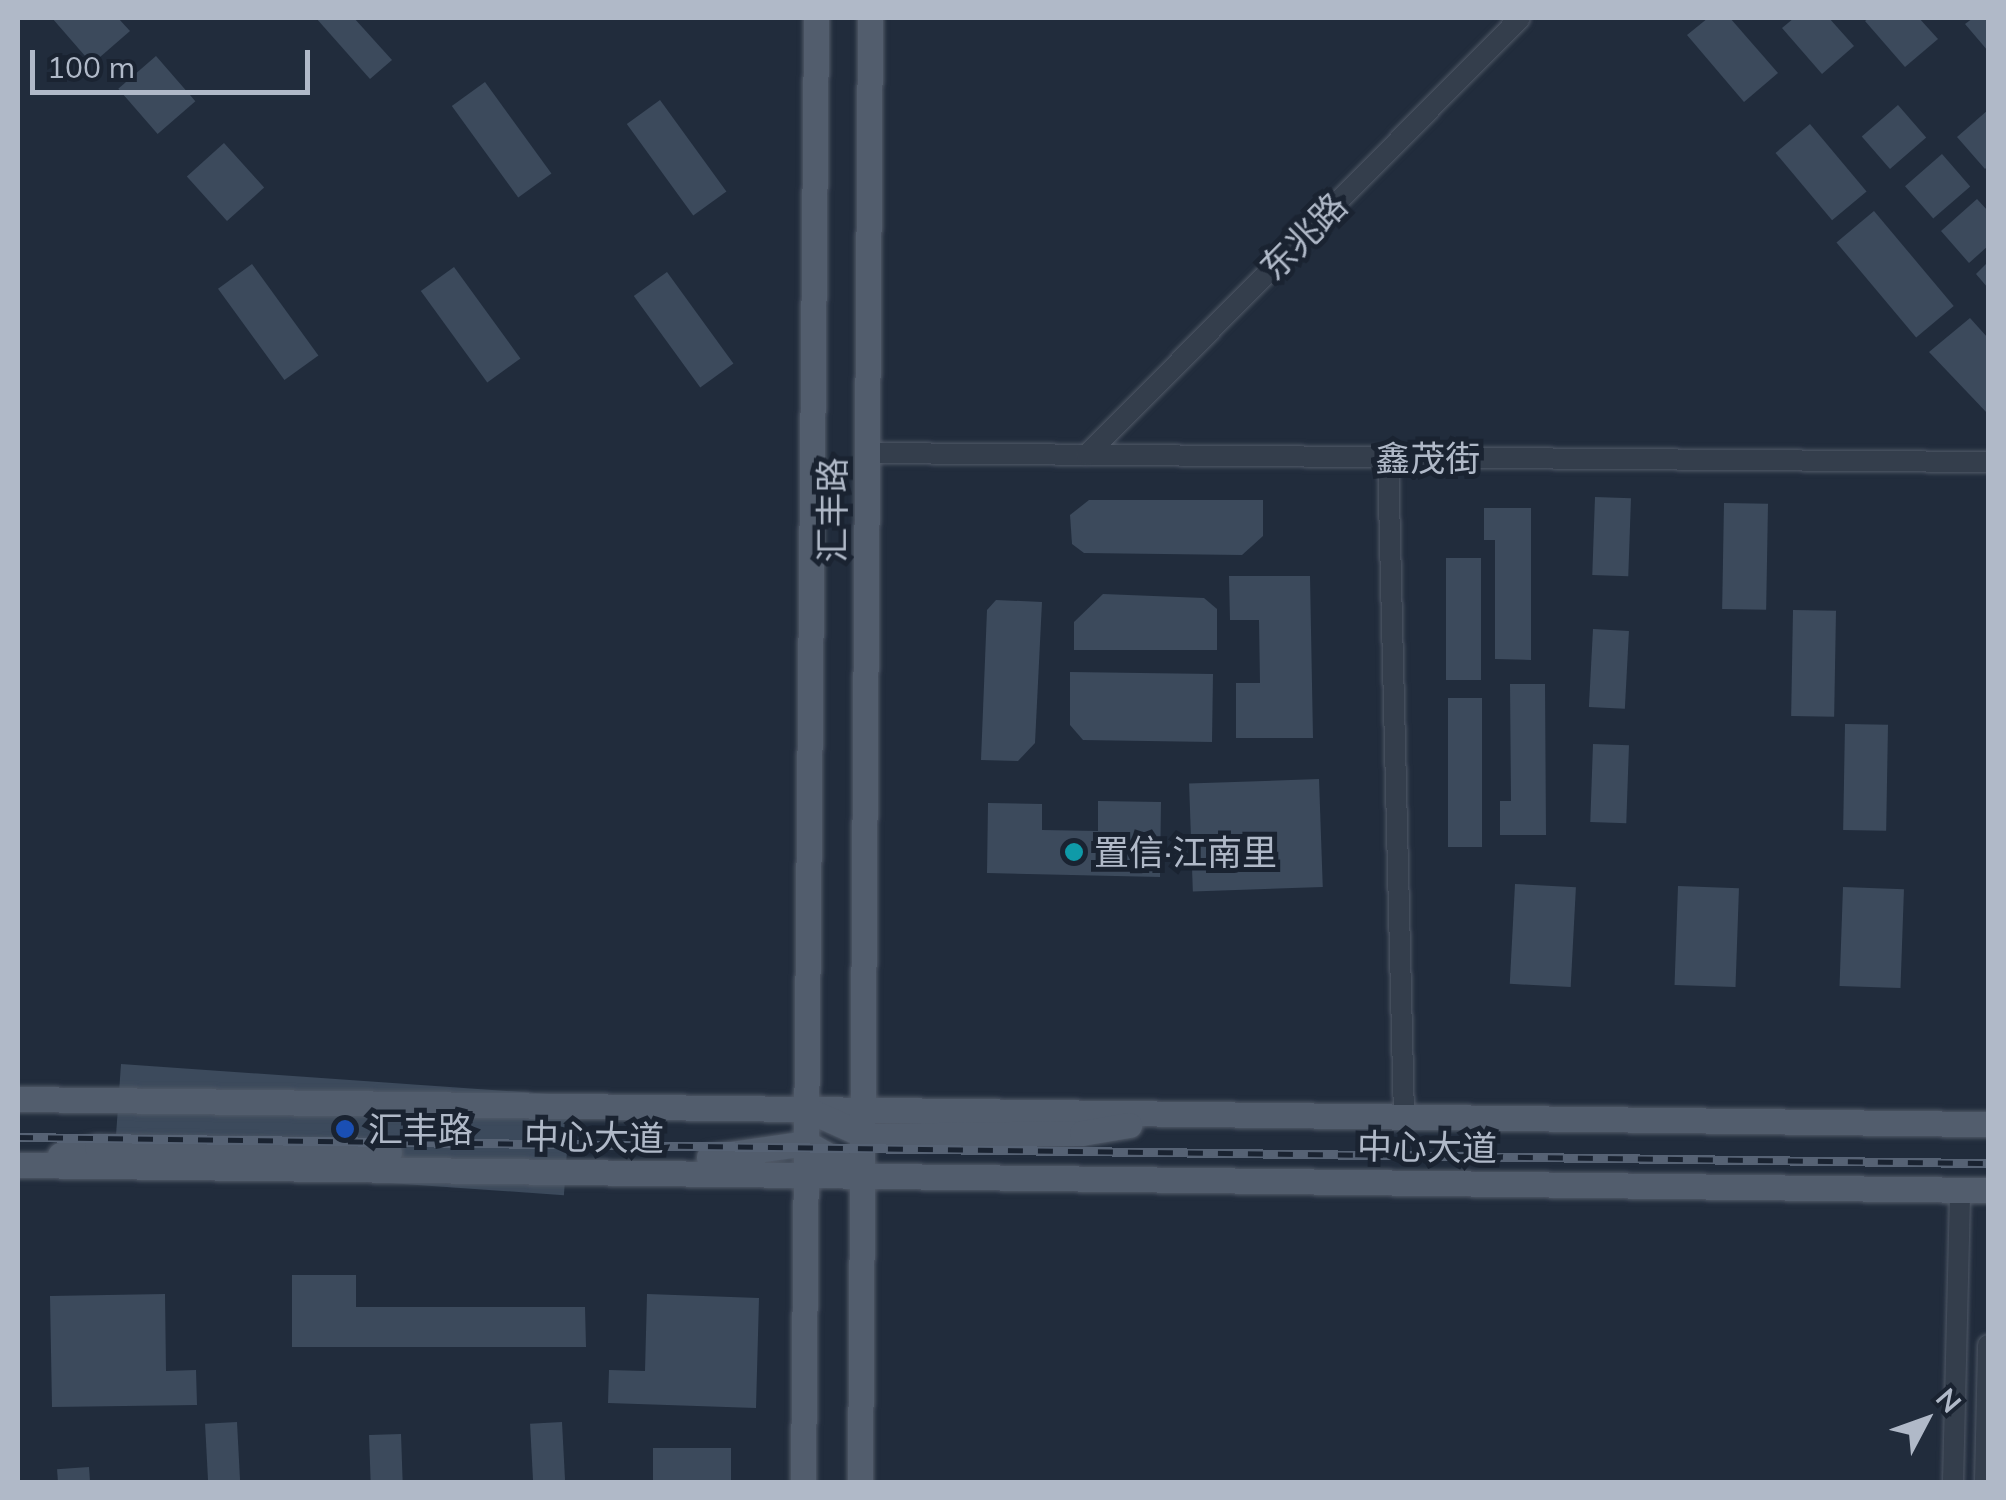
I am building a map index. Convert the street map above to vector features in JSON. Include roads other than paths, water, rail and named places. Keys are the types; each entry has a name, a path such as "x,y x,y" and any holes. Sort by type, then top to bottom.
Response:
{"main road":[{"name":"汇丰路","path":"804,1482 816,18"},
{"name":"汇丰路","path":"860,1482 870,18"},
{"name":"中心大道","path":"18,1100 114,1116 732,1122 764,1108 806,1109 865,1123 944,1133 1082,1133 1204,1114"},
{"name":"中心大道","path":"865,1123 1204,1114 1988,1124"},
{"path":"944,1133 924,1142 920,1152 924,1163 949,1176"},
{"name":"中心大道","path":"19,1165 98,1147 736,1157 806,1143 865,1175"},
{"name":"中心大道","path":"736,1157 806,1174"},
{"name":"中心大道","path":"19,1165 1988,1190"}],"street":[{"name":"东兆路","path":"1087,455 1520,18"},
{"name":"鑫茂街","path":"868,453 1988,462"},
{"path":"1388,458 1404,1116"},
{"path":"1953,1482 1960,1190"},
{"path":"1985,1482 1988,1345"}],"railway":[{"path":"18,1137 1988,1163"}],"place":[{"name":"置信·江南里","path":"1074,852"},
{"name":"汇丰路","path":"345,1129"}]}
